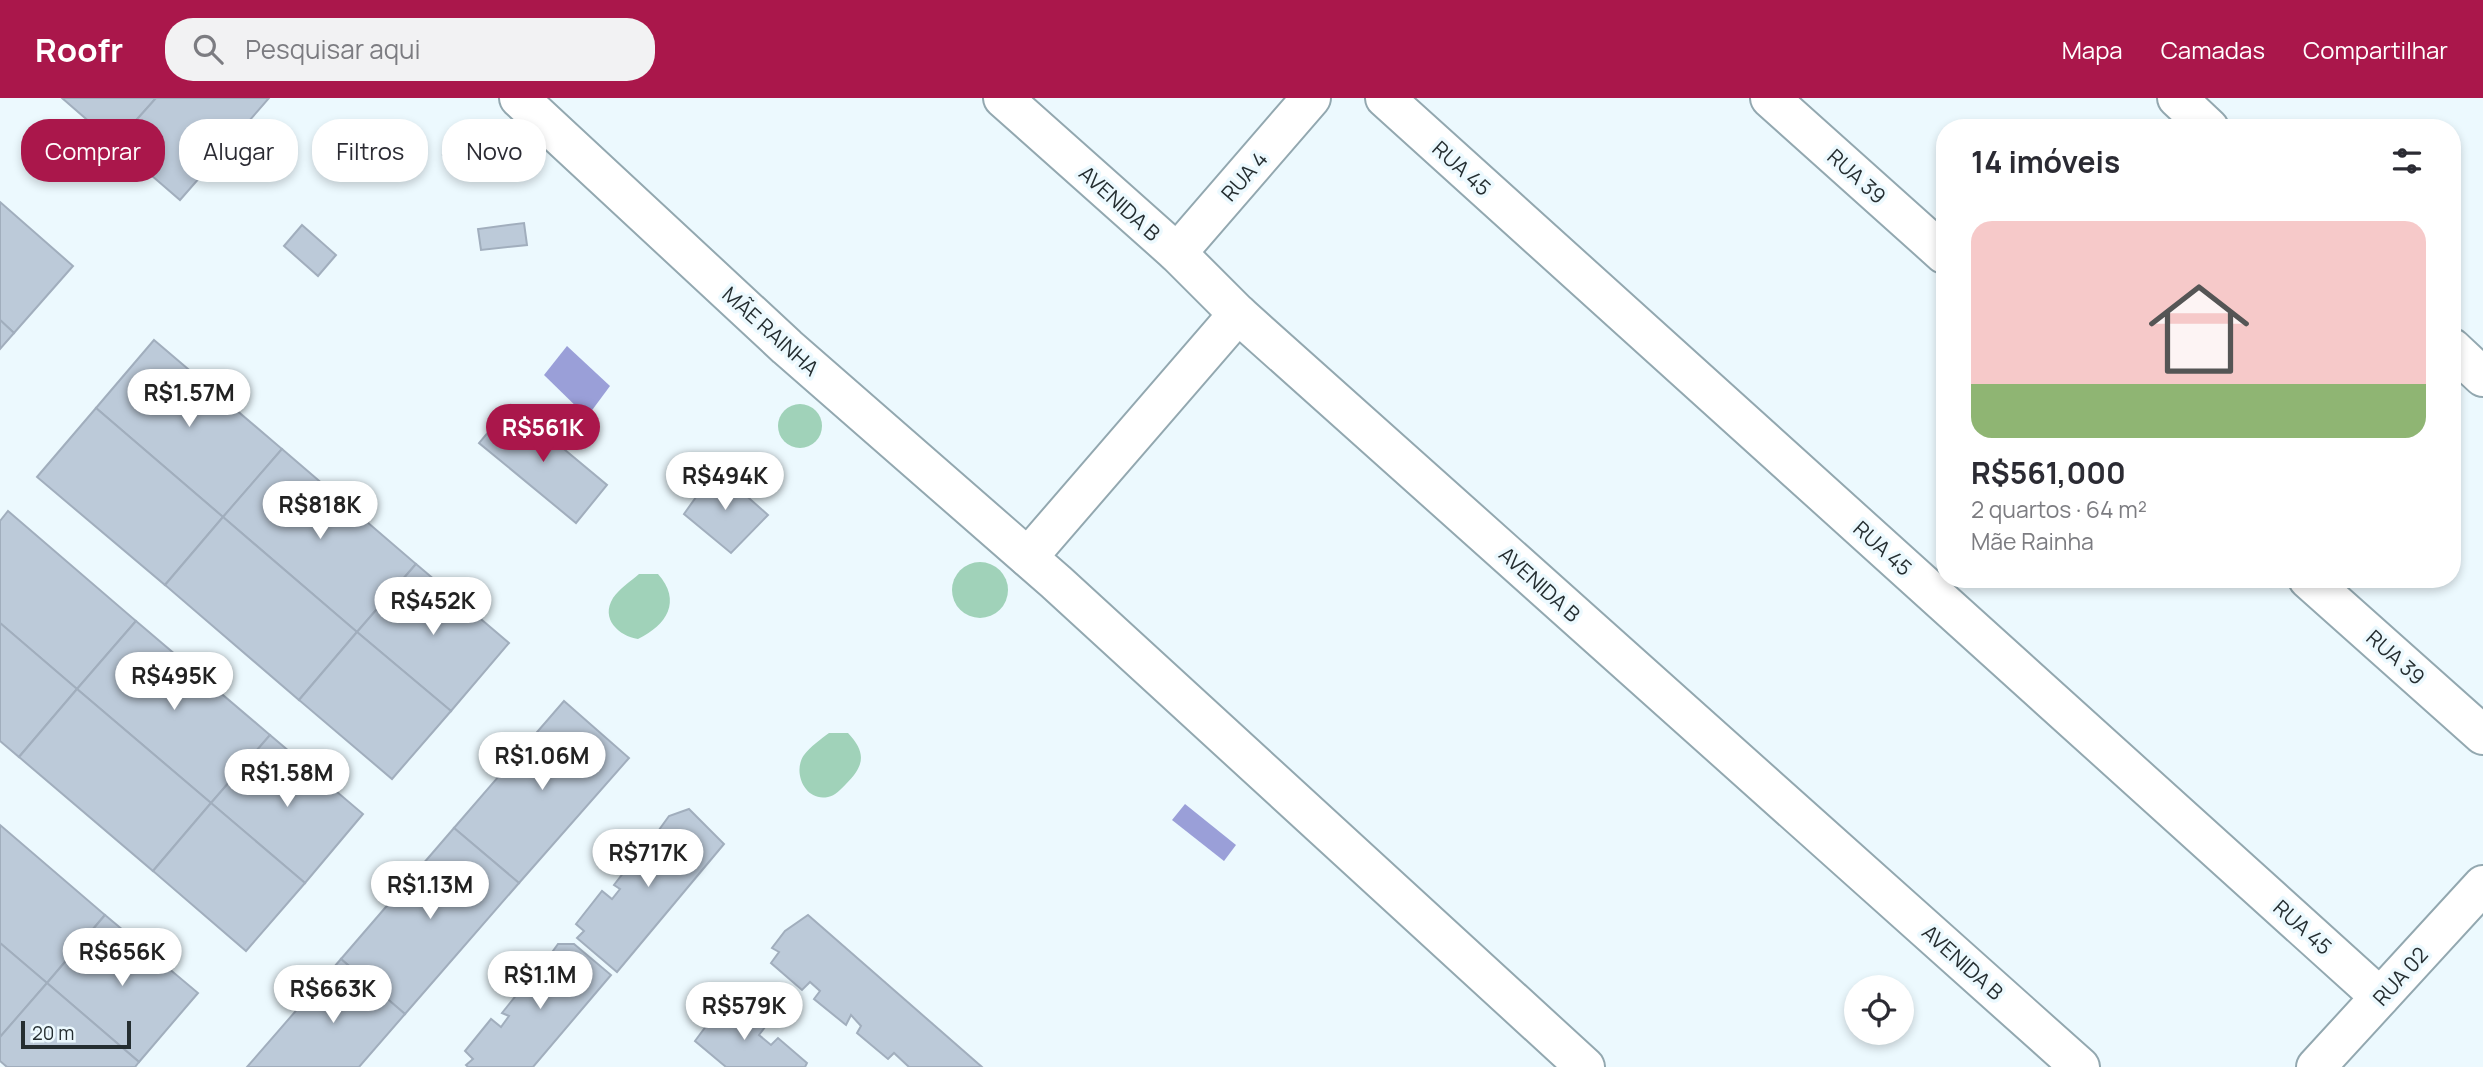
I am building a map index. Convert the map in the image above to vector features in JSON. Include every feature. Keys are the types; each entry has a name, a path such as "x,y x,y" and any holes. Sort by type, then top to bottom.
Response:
{"street":[{"name":"MÃE RAINHA","path":"519,98 787,346 1028,557 1585,1067"},
{"name":"AVENIDA B","path":"1003,98 1177,253 1238,314 2080,1067"},
{"name":"RUA 4","path":"1177,253 1311,98"},
{"name":"RUA 45","path":"1385,98 2381,997"},
{"name":"RUA 39","path":"1770,98 1936,247"},
{"path":"2177,98 2199,119"},
{"path":"1028,557 1238,314"},
{"path":"2461,356 2483,377"},
{"name":"RUA 39","path":"2318,588 2483,735"},
{"name":"RUA 02","path":"2316,1067 2483,885"}],"green space":[{"path":"800,404 816,410 822,426 816,442 800,448 784,442 778,426 784,410"},
{"path":"974,562 986,562 1000,570 1008,584 1006,601 1000,610 986,618 974,618 957,606 952,596 952,584 964,567"},
{"path":"639,574 658,574 665,584 670,603 657,627 638,639 618,630 609,613 613,598"},
{"path":"829,733 848,733 858,747 861,759 857,771 840,790 831,796 820,797 807,790 799,769 804,755"}],"water":[{"path":"567,346 610,386 587,417 544,375"},
{"path":"1185,804 1236,845 1224,861 1172,820"}],"building":[{"path":"62,98 156,98 137,119 86,119"},
{"path":"156,98 269,98 251,119 179,119 179,182 196,182 180,200 159,182 165,182 165,119 137,119"},
{"path":"0,202 73,266 14,333 0,320"},
{"path":"524,223 527,245 481,250 478,229"},
{"path":"302,225 336,255 318,276 284,246"},
{"path":"0,320 14,333 0,349"},
{"path":"154,340 282,449 223,517 96,408"},
{"path":"511,405 607,485 576,523 479,443"},
{"path":"96,408 223,517 165,585 37,477"},
{"path":"282,449 416,564 357,632 223,517"},
{"path":"716,469 768,515 731,553 684,514"},
{"path":"8,511 136,621 77,689 0,623 0,521"},
{"path":"223,517 357,632 299,700 165,585"},
{"path":"416,564 509,643 451,711 357,632"},
{"path":"136,621 270,735 211,803 77,689"},
{"path":"0,623 77,689 19,757 0,741"},
{"path":"357,632 451,711 392,779 299,700"},
{"path":"77,689 211,803 153,871 19,757"},
{"path":"564,701 629,758 519,883 454,828"},
{"path":"270,735 363,814 305,883 211,803"},
{"path":"211,803 305,883 246,951 153,871"},
{"path":"689,809 724,844 617,972 577,938 584,931 576,924 602,891 612,899 620,889 614,885 641,850 648,856 655,847 651,841 669,816"},
{"path":"0,825 105,915 47,983 0,943"},
{"path":"454,828 519,883 405,1014 341,959"},
{"path":"105,915 198,993 139,1062 47,983"},
{"path":"808,915 982,1067 909,1067 894,1053 888,1059 857,1033 861,1026 851,1015 846,1025 814,999 820,991 810,982 802,990 771,963 779,952 772,948 785,931"},
{"path":"0,943 47,983 0,1037"},
{"path":"558,944 574,944 611,975 533,1067 468,1067 466,1065 473,1059 465,1051 491,1019 501,1027 509,1016 502,1013 530,978 537,984 544,975 540,969"},
{"path":"341,959 405,1014 359,1067 247,1067"},
{"path":"47,983 139,1062 135,1067 7,1067 0,1061 0,1037"},
{"path":"736,1001 765,1027 759,1035 771,1045 778,1038 807,1063 805,1067 726,1067 695,1041 724,1002 730,1007"}]}
